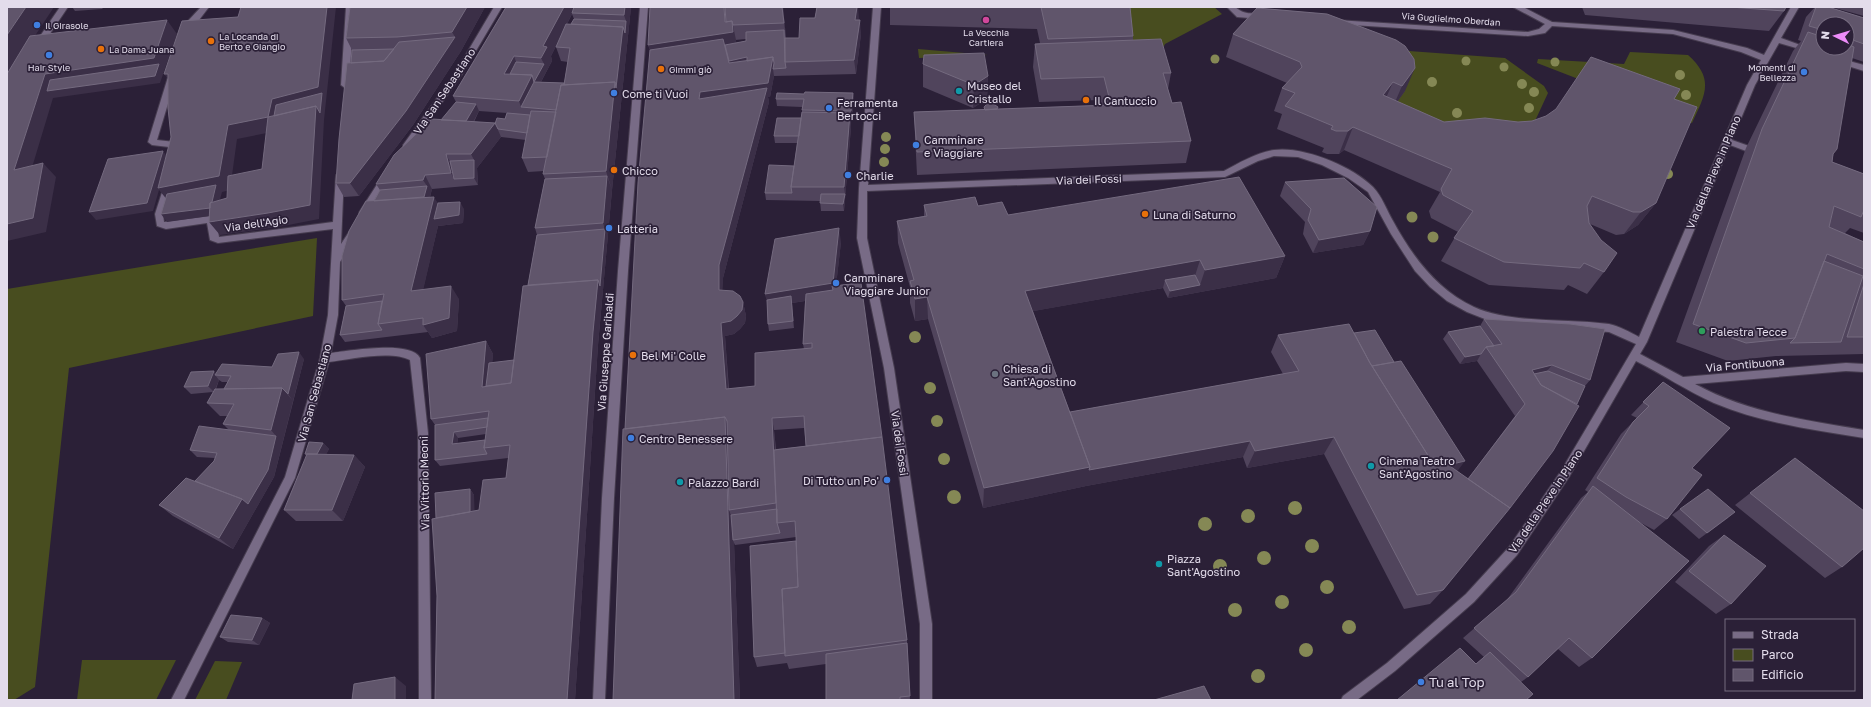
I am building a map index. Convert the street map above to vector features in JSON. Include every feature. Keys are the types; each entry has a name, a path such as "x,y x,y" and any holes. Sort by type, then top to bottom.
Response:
{"street":[{"path":"34,52 64,7"},
{"path":"184,36 190,24 206,7"},
{"path":"345,92 350,7"},
{"name":"Via San Sebastiano","path":"401,155 458,74 498,7"},
{"name":"Via Giuseppe Garibaldi","path":"600,700 608,498 623,271 644,7"},
{"name":"Via dei Fossi","path":"877,7 863,188 862,238 889,368 926,624 926,700"},
{"path":"1231,7 1240,15 1267,17"},
{"path":"1517,7 1550,24 1673,32 1744,50 1766,59"},
{"name":"Via della Pieve in Piano","path":"1347,700 1390,667 1470,598 1513,551 1566,474 1642,342 1751,85 1778,40 1794,7"},
{"name":"Via Guglielmo Oberdan","path":"1330,21 1528,34 1542,31 1550,24"},
{"path":"1778,40 1815,52"},
{"path":"1829,57 1864,68"},
{"name":"Via dell'Agio","path":"175,66 152,142 172,144 177,152 159,214 159,220 162,226 211,220 213,238 218,240 337,225"},
{"path":"1727,141 1746,148"},
{"name":"Via dei Fossi","path":"863,188 1225,174 1262,156 1289,153 1304,156 1344,171 1360,180 1371,190 1407,253 1429,281 1452,300 1477,314 1495,319 1610,328 1642,342"},
{"path":"335,263 341,162"},
{"name":"Via San Sebastiano","path":"177,700 290,478 325,358 332,315 335,263 358,222 392,168"},
{"name":"Via Vittorio Meoni","path":"325,358 379,352 406,353 415,358 423,433 425,700"},
{"path":"1634,355 1717,400 1749,411 1786,421 1864,434"},
{"name":"Via Fontibuona","path":"1684,381 1846,367 1864,368"}],"green space":[{"path":"1122,7 1214,7 1222,14 1165,44 1156,62 1129,63"},
{"path":"1354,47 1505,58 1544,86 1548,93 1528,136 1512,142 1392,109"},
{"path":"918,49 988,55 919,58"},
{"path":"1630,52 1688,55 1696,64 1702,72 1705,80 1705,88 1704,96 1692,123 1537,63 1538,59 1624,64"},
{"path":"317,238 313,316 69,368 35,687 14,700 7,700 7,289"},
{"path":"82,660 176,660 156,700 77,700"},
{"path":"215,661 242,662 226,700 195,700"}],"building":[{"path":"7,7 26,7 7,35"},
{"path":"241,7 327,7 318,87 272,99 268,117 228,125 219,176 158,188 171,137 168,108 168,74 164,74 182,21 238,17"},
{"path":"350,7 467,7 452,32 397,37 346,38"},
{"path":"506,7 564,7 543,46 547,47 541,58 514,56 504,74 532,75 519,101 453,96"},
{"path":"574,7 625,7 624,15 572,13"},
{"path":"650,7 724,7 725,22 732,21 733,32 648,45"},
{"path":"725,7 782,7 784,23 733,25 732,21 726,22"},
{"path":"817,7 857,7 855,20 860,20 854,60 785,62 785,38 799,38 800,18 815,18"},
{"path":"1041,7 1130,7 1133,36 1048,39"},
{"path":"1730,7 1786,7 1784,11"},
{"path":"1816,7 1828,7 1864,18 1864,44 1855,41 1855,16 1815,16 1815,28 1809,26"},
{"path":"1257,8 1327,14 1396,40 1405,46 1414,59 1415,68 1402,86 1393,82 1383,95 1444,122 1485,118 1518,122 1532,121 1546,116 1556,109 1591,57 1680,89 1674,99 1697,107 1656,203 1641,212 1633,212 1592,196 1587,206 1589,223 1601,240 1617,253 1604,272 1584,263 1580,268 1504,262 1454,238 1473,211 1443,195 1441,189 1452,169 1353,127 1348,131 1336,131 1331,129 1333,126 1285,106 1295,93 1282,88 1302,67 1300,62 1233,34"},
{"path":"574,19 626,21 625,33 623,27 571,24"},
{"path":"167,20 154,58 45,74 14,170 43,163 33,218 7,224 7,74 30,36"},
{"path":"566,24 623,27 616,88 615,82 564,85 570,48 556,47"},
{"path":"784,30 786,68 773,69 773,57 747,61 747,57 729,61 725,45 746,41 746,32"},
{"path":"1808,32 1815,34 1815,56 1852,56 1837,149 1833,154 1832,162 1864,174 1864,210 1861,217 1834,206 1829,227 1864,242 1864,269 1827,254 1795,338 1746,343 1693,324 1762,129"},
{"path":"455,37 406,111 350,183 336,183 347,63 384,61 399,42"},
{"path":"723,39 729,63 773,57 768,83 700,92 699,99 767,88 719,265 719,290 733,291 740,296 743,302 742,310 737,316 731,321 721,323 726,389 755,386 755,353 812,348 812,343 803,344 806,294 833,290 832,286 861,283 882,437 806,446 804,416 772,418 776,503 729,510 727,421 725,417 625,429 638,183 650,50"},
{"path":"1161,39 1171,73 1163,73 1172,103 1181,102 1191,141 917,152 914,112 1111,105 1104,77 1041,79 1035,44"},
{"path":"394,49 384,61 351,63 352,50"},
{"path":"984,53 988,76 974,85 923,64 924,55"},
{"path":"516,62 544,64 534,82 532,75 510,74"},
{"path":"159,64 155,76 47,91 50,80"},
{"path":"534,82 564,83 564,85 561,85 556,110 521,107"},
{"path":"615,82 606,171 543,174 561,85"},
{"path":"805,92 853,93 851,111 802,110 804,99 776,99 777,93 804,94"},
{"path":"322,93 320,113 316,106 274,116 276,105"},
{"path":"456,102 476,104 466,121 441,120"},
{"path":"988,103 992,103 998,107 997,109 985,110 984,107"},
{"path":"316,106 310,205 209,222 210,203 227,198 228,176 262,169 268,117"},
{"path":"531,111 556,112 547,157 522,158"},
{"path":"802,112 850,113 844,187 791,187"},
{"path":"507,113 530,115 527,133 498,129 495,123 497,118 505,119"},
{"path":"777,118 801,118 799,136 774,136"},
{"path":"432,119 495,123 471,154 446,154 451,173 425,175 423,180 376,184 394,155"},
{"path":"163,151 147,203 89,212 108,159"},
{"path":"474,160 474,178 454,179 450,161"},
{"path":"769,165 794,166 791,187 792,193 765,193"},
{"path":"607,176 603,223 535,228 545,179"},
{"path":"1239,177 1285,256 1205,270 1200,260 1025,291 1090,467 984,488 927,297 915,299 910,281 914,280 897,221 927,216 924,205 975,197 978,206 1002,202 1008,215"},
{"path":"1344,178 1377,207 1370,231 1319,240 1308,220 1311,209 1285,182"},
{"path":"216,185 212,202 210,203 210,208 161,214 167,194"},
{"path":"427,186 424,197 374,201 380,190"},
{"path":"821,194 845,194 843,204 820,203"},
{"path":"434,197 411,291 451,286 449,318 423,325 423,318 378,324 384,294 342,300 342,256 349,231 366,201"},
{"path":"460,202 459,215 434,219 438,203"},
{"path":"839,228 833,283 765,294 775,239"},
{"path":"605,229 600,286 598,280 528,285 537,235"},
{"path":"1824,261 1863,276 1841,342 1790,343 1795,338"},
{"path":"1195,275 1200,285 1170,291 1165,280"},
{"path":"598,280 567,700 435,700 437,596 432,519 479,510 483,480 506,478 510,445 484,448 489,411 431,419 426,354 486,341 482,387 511,383 523,286"},
{"path":"1864,284 1864,337 1847,337"},
{"path":"791,296 793,321 768,324 767,300"},
{"path":"382,301 378,324 382,330 340,335 346,306"},
{"path":"1484,319 1570,324 1605,329 1590,380 1552,365 1532,370 1541,385 1579,406 1553,451 1510,508 1468,479 1525,404 1486,347 1502,344"},
{"path":"1349,324 1370,363 1434,465 1444,462 1510,508 1443,590 1417,595 1334,437 1255,451 1250,441 1089,470 1090,467 1070,412 1299,371 1278,335"},
{"path":"1480,326 1494,346 1486,347 1481,354 1465,357 1448,332"},
{"path":"1375,330 1394,362 1372,366 1354,333"},
{"path":"299,352 288,394 282,388 224,389 231,376 215,375 222,364 272,367 278,354"},
{"path":"514,360 511,383 486,386 489,363"},
{"path":"1401,361 1465,461 1448,465 1444,462 1434,465 1372,366"},
{"path":"214,371 208,386 184,387 191,372"},
{"path":"1548,371 1585,386 1577,404 1541,385 1534,374"},
{"path":"1663,382 1730,428 1692,468 1702,475 1667,519 1626,497 1597,478 1633,422 1649,406 1643,402"},
{"path":"282,388 271,430 223,424 234,404 207,403 215,389"},
{"path":"725,417 734,700 613,700 623,429"},
{"path":"488,418 487,427 454,432 452,444 485,440 484,448 487,454 435,460 435,425"},
{"path":"199,426 276,436 268,470 248,504 242,499 195,481 214,461 217,453 190,450"},
{"path":"882,437 907,640 785,656 782,589 798,587 796,536 795,521 777,523 774,450"},
{"path":"309,442 323,443 317,454 305,454"},
{"path":"307,454 354,455 332,510 284,510"},
{"path":"1795,458 1864,511 1864,548 1842,567 1750,493"},
{"path":"186,478 242,499 219,538 159,505"},
{"path":"1593,486 1689,561 1592,658 1569,638 1528,677 1474,628 1516,592"},
{"path":"470,489 470,512 436,518 435,493"},
{"path":"1708,489 1735,512 1707,533 1680,509"},
{"path":"777,509 777,523 780,533 733,540 731,515"},
{"path":"1724,535 1766,566 1731,604 1689,571"},
{"path":"796,541 798,587 782,589 785,653 754,657 750,546"},
{"path":"231,615 262,618 252,640 220,637"},
{"path":"907,643 910,696 900,697 900,700 826,700 826,654"},
{"path":"1460,648 1476,664 1490,652 1533,694 1526,700 1397,700"},
{"path":"395,677 395,700 352,700 354,684"},
{"path":"1204,686 1211,700 1154,700"}],"place":[{"name":"La Vecchia Cartiera","path":"986,20"},
{"name":"Il Girasole","path":"37,25"},
{"name":"La Locanda di Berto e Giangio","path":"211,41"},
{"name":"La Dama Juana","path":"101,49"},
{"name":"Hair Style","path":"49,55"},
{"name":"Gimmi giò","path":"661,69"},
{"name":"Momenti di Bellezza","path":"1804,72"},
{"name":"Museo del Cristallo","path":"959,91"},
{"name":"Come ti Vuoi","path":"614,93"},
{"name":"Il Cantuccio","path":"1086,100"},
{"name":"Ferramenta Bertocci","path":"829,108"},
{"name":"Camminare e Viaggiare","path":"916,145"},
{"name":"Chicco","path":"614,170"},
{"name":"Charlie","path":"848,175"},
{"name":"Luna di Saturno","path":"1145,214"},
{"name":"Latteria","path":"609,228"},
{"name":"Camminare Viaggiare Junior","path":"836,283"},
{"name":"Palestra Tecce","path":"1702,331"},
{"name":"Bel Mi' Colle","path":"633,355"},
{"name":"Chiesa di Sant'Agostino","path":"995,374"},
{"name":"Centro Benessere","path":"631,438"},
{"name":"Cinema Teatro Sant'Agostino","path":"1371,466"},
{"name":"Di Tutto un Po'","path":"887,480"},
{"name":"Palazzo Bardi","path":"680,482"},
{"name":"Piazza Sant'Agostino","path":"1159,564"},
{"name":"Tu al Top","path":"1421,682"}]}
